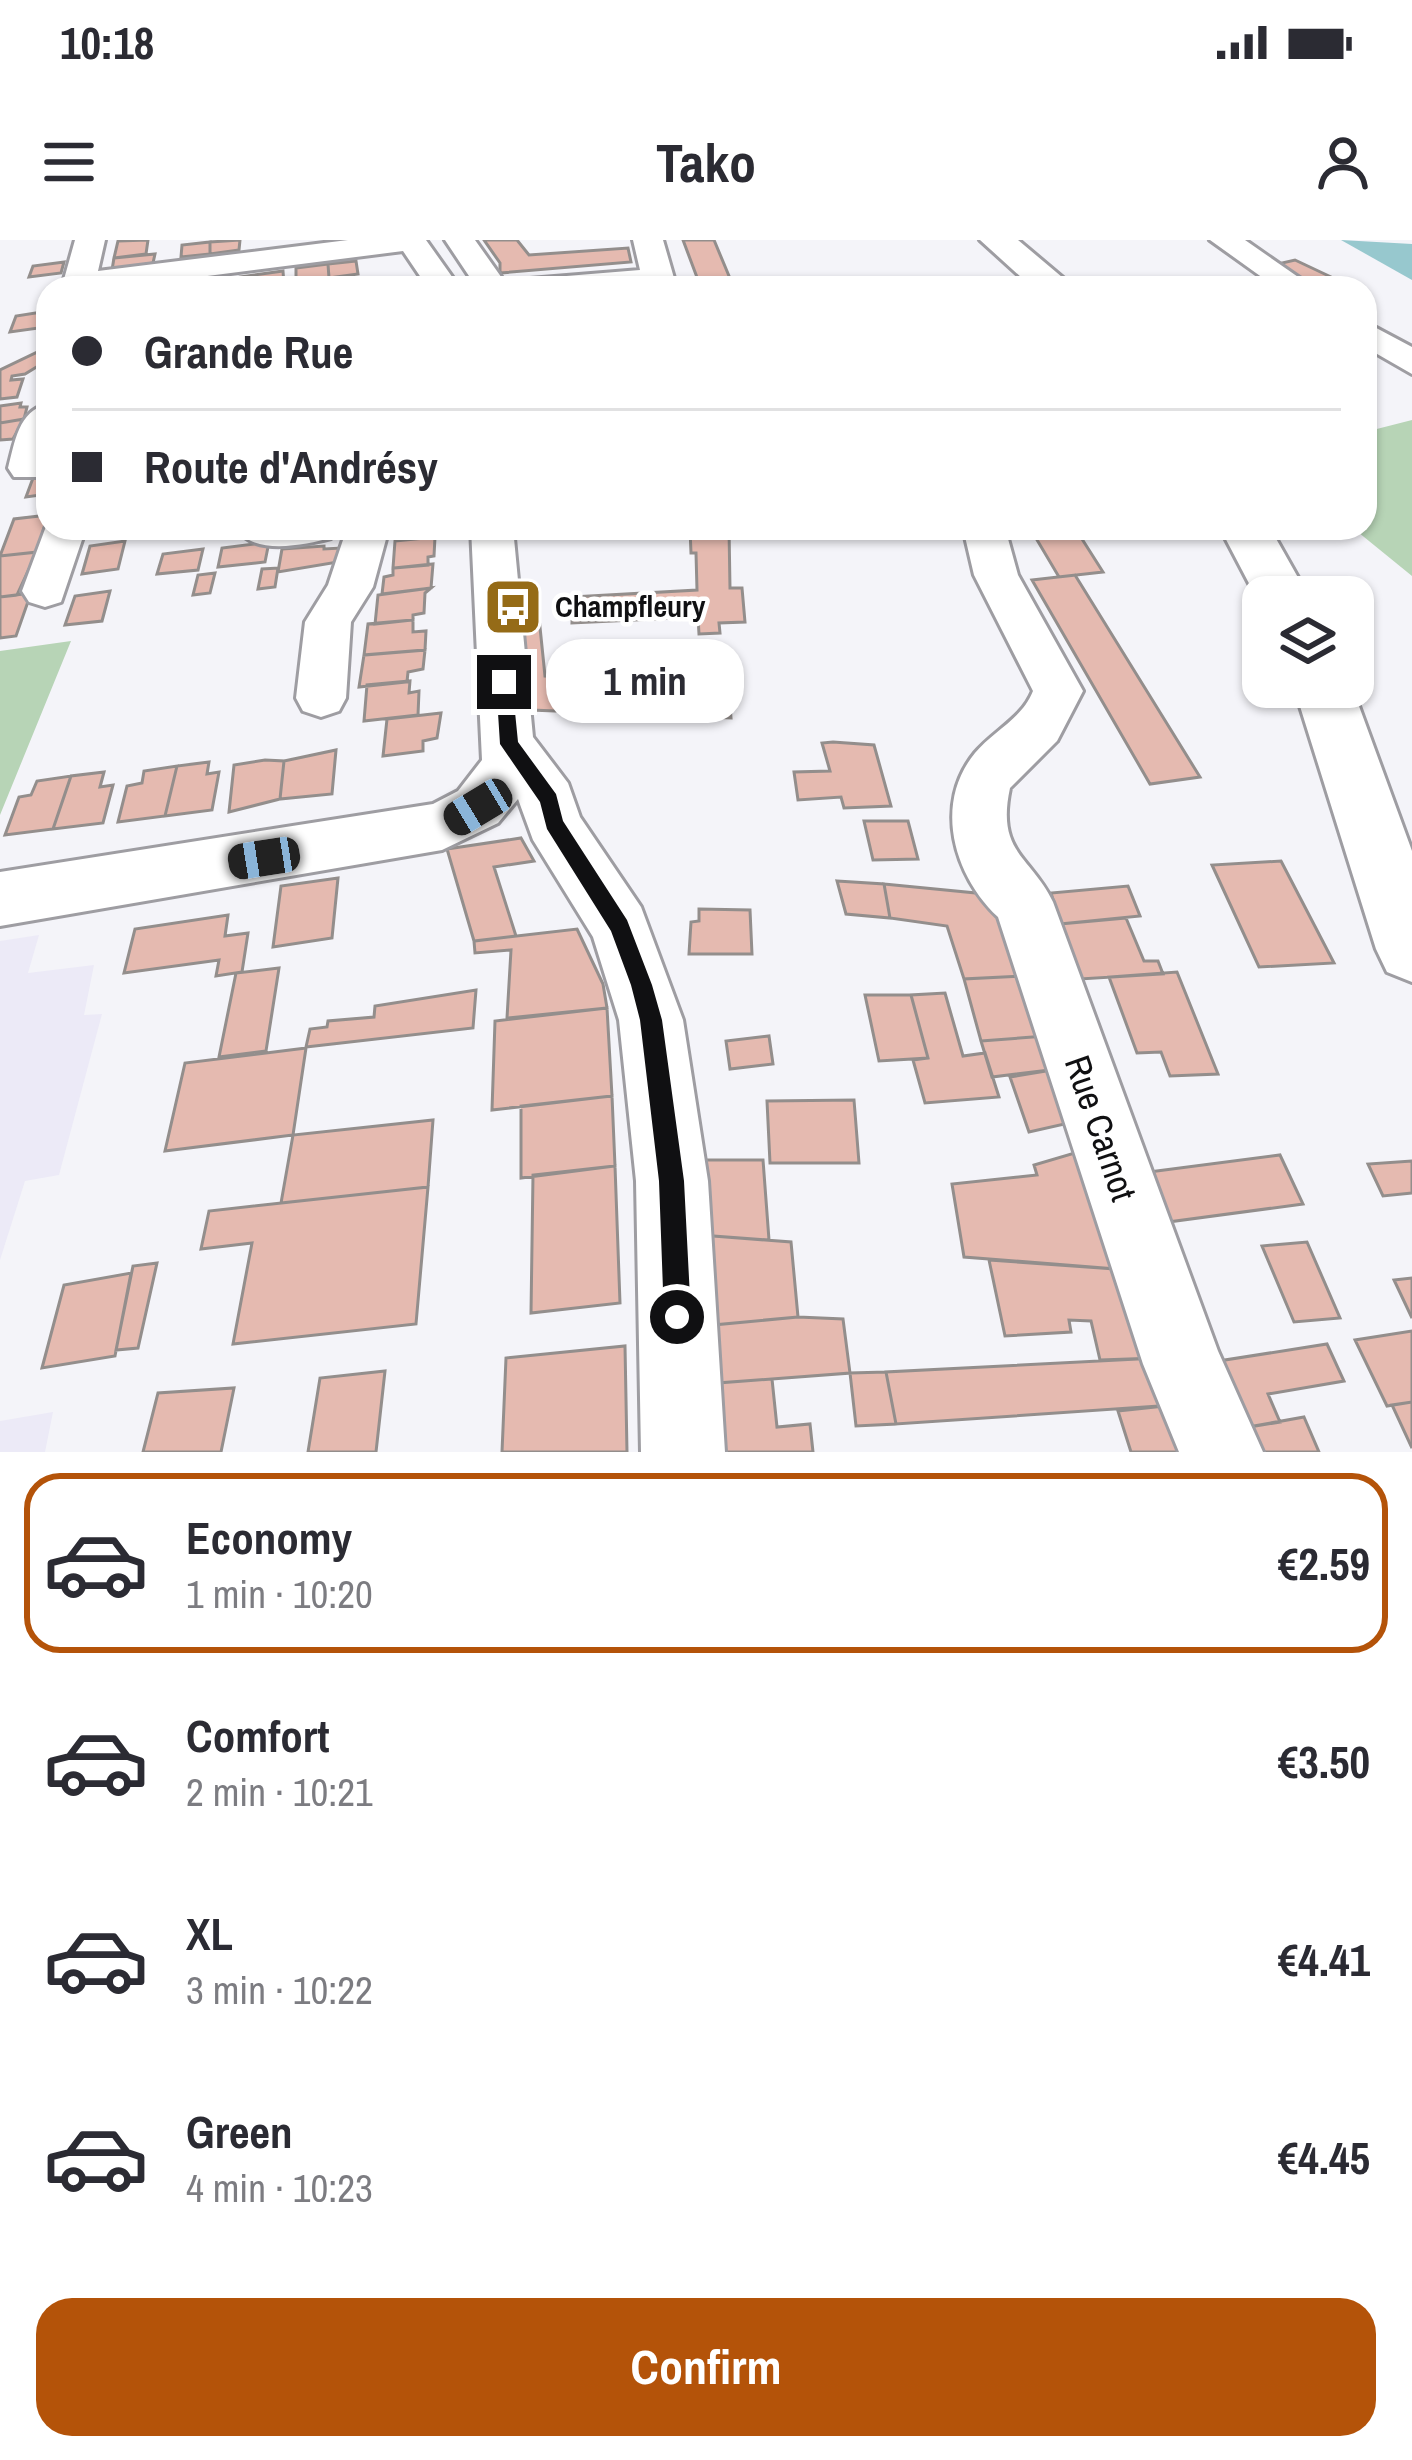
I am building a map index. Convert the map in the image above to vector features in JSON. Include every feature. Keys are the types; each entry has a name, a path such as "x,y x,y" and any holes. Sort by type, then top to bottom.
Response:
{"main road":[{"path":"997,240 1041,276"},
{"path":"1018,240 1058,276"},
{"path":"1251,540 1271,576"},
{"path":"1270,540 1290,576"},
{"path":"1330,708 1412,949"},
{"path":"1352,708 1412,874"}],"street":[{"path":"81,276 90,240"},
{"path":"151,276 411,240 436,276"},
{"path":"460,240 485,276"},
{"path":"648,240 657,276"},
{"path":"1225,240 1280,276"},
{"path":"1377,340 1412,364"},
{"path":"28,468 36,435"},
{"path":"45,591 61,540"},
{"path":"321,698 328,622 350,587 364,540"},
{"path":"442,826 478,807 505,774 509,744 493,540"},
{"name":"Rue Carnot","path":"987,540 996,575 1058,691 1047,715 979,788 976,811 991,874 1023,902 1184,1364 1221,1452"},
{"path":"509,744 549,800 554,823 620,927 651,1020 672,1181 683,1452"},
{"path":"0,899 522,813 554,823"}],"shaded area":[{"path":"39,935 28,973 94,965 84,1015 102,1014 59,1175 25,1181 0,1260 0,941"},
{"path":"53,1412 45,1452 0,1452 0,1421"}],"green space":[{"path":"1412,420 1412,576 1368,540 1377,540 1377,429"},
{"path":"71,641 0,815 0,651"}],"water":[{"path":"1341,240 1412,244 1412,280"}],"building":[{"path":"148,240 146,254 114,258 118,241"},
{"path":"240,240 239,250 210,254 210,242"},
{"path":"484,240 517,240 529,255 628,248 631,262 500,273 500,263"},
{"path":"683,240 714,240 729,276 696,276"},
{"path":"210,242 210,254 181,257 182,245"},
{"path":"155,254 153,263 112,270 114,258"},
{"path":"1295,260 1329,276 1291,276 1273,265"},
{"path":"356,261 358,274 329,276 328,264"},
{"path":"64,262 61,273 29,277 33,266"},
{"path":"328,264 329,276 296,276 296,268"},
{"path":"283,271 283,276 247,276"},
{"path":"36,313 36,328 10,332 16,316"},
{"path":"36,353 36,367 12,376 11,380 23,379 17,397 0,399 0,370"},
{"path":"21,403 20,407 27,407 24,419 0,423 0,406"},
{"path":"24,419 13,439 0,440 0,423"},
{"path":"33,478 36,496 26,497"},
{"path":"36,516 36,540 41,540 37,552 0,556 14,519"},
{"path":"435,540 434,556 428,557 428,565 393,568 395,541"},
{"path":"690,540 729,540 730,588 742,588 745,622 719,623 720,633 699,634 698,617 572,623 573,597 697,590 696,553 691,553"},
{"path":"1037,540 1083,540 1103,572 1059,577"},
{"path":"125,541 118,569 82,574 90,546"},
{"path":"269,542 265,562 218,567 222,548"},
{"path":"341,548 338,562 278,572 282,549"},
{"path":"203,549 198,570 157,574 163,554"},
{"path":"37,552 17,595 0,597 0,556"},
{"path":"433,564 431,588 382,594 384,577 393,575 393,568"},
{"path":"278,568 275,587 258,589 262,569"},
{"path":"215,573 210,593 193,595 198,575"},
{"path":"1075,575 1200,777 1150,784 1032,580"},
{"path":"431,588 425,593 424,613 413,615 413,620 375,624 378,595"},
{"path":"110,591 102,621 65,625 75,596"},
{"path":"31,593 16,636 0,638 0,597"},
{"path":"537,598 545,676 686,681 687,657 726,654 731,718 531,710 520,599"},
{"path":"413,620 413,632 426,631 425,650 364,655 368,624"},
{"path":"425,650 423,669 408,672 407,682 359,687 364,655"},
{"path":"410,681 409,693 419,691 418,715 364,721 367,685"},
{"path":"441,713 437,738 423,741 423,751 383,756 387,719"},
{"path":"822,743 874,745 891,806 844,808 841,797 798,800 794,772 830,771"},
{"path":"336,750 332,794 280,799 284,761"},
{"path":"284,761 280,799 229,812 234,765"},
{"path":"209,762 207,774 219,772 212,810 165,816 177,766"},
{"path":"177,766 165,816 118,822 127,786 142,783 144,771"},
{"path":"104,772 100,787 113,785 103,823 53,829 71,776"},
{"path":"71,776 53,829 5,835 19,797 31,795 37,781"},
{"path":"864,821 908,821 918,859 873,860"},
{"path":"521,838 534,861 494,867 516,936 474,941 447,849"},
{"path":"1281,861 1334,963 1259,967 1212,865"},
{"path":"338,878 332,938 273,947 281,886"},
{"path":"837,881 884,884 890,918 846,914"},
{"path":"884,884 996,895 1023,976 964,979 947,926 890,918"},
{"path":"1128,886 1140,916 1060,924 1051,893"},
{"path":"699,909 750,910 752,954 689,954 691,922 699,921"},
{"path":"228,915 225,936 248,933 242,972 216,976 219,960 124,973 135,929"},
{"path":"1126,918 1144,961 1158,961 1163,974 1080,979 1060,924"},
{"path":"577,929 603,984 607,1008 507,1018 511,950 475,953 474,941"},
{"path":"279,968 266,1051 219,1057 236,973"},
{"path":"1177,972 1218,1074 1170,1076 1161,1052 1137,1053 1109,977"},
{"path":"1023,976 1046,1036 981,1041 964,979"},
{"path":"476,990 473,1028 306,1047 310,1029 327,1027 328,1021 374,1017 375,1006"},
{"path":"945,993 963,1056 985,1053 999,1097 925,1103 913,1060 928,1058 911,995"},
{"path":"865,995 911,995 928,1058 879,1061"},
{"path":"607,1008 612,1096 492,1110 495,1021"},
{"path":"769,1036 773,1064 730,1069 726,1041"},
{"path":"1046,1036 1058,1069 992,1077 981,1041"},
{"path":"306,1048 293,1135 165,1151 185,1063"},
{"path":"1058,1069 1078,1121 1029,1132 1010,1077"},
{"path":"612,1096 615,1166 521,1178 521,1106"},
{"path":"854,1100 859,1163 770,1163 767,1101"},
{"path":"433,1120 428,1187 281,1203 293,1135"},
{"path":"1088,1149 1129,1270 964,1257 952,1184 1037,1175 1034,1165"},
{"path":"1280,1155 1303,1204 1168,1222 1149,1172"},
{"path":"695,1160 763,1160 769,1240 700,1235"},
{"path":"1412,1161 1412,1193 1383,1196 1368,1164"},
{"path":"615,1166 620,1303 531,1313 533,1175"},
{"path":"428,1187 416,1324 233,1344 252,1243 201,1249 209,1211"},
{"path":"700,1235 791,1242 798,1317 702,1326"},
{"path":"1307,1242 1340,1318 1294,1322 1262,1246"},
{"path":"989,1260 1129,1270 1157,1358 1100,1360 1091,1321 1069,1320 1071,1332 1005,1336"},
{"path":"157,1263 138,1348 116,1350 133,1266"},
{"path":"131,1273 115,1356 42,1368 64,1285"},
{"path":"1412,1278 1412,1318 1394,1280"},
{"path":"798,1317 843,1319 850,1373 705,1384 702,1326"},
{"path":"1412,1331 1412,1402 1387,1406 1355,1340"},
{"path":"1327,1344 1344,1381 1268,1394 1280,1422 1243,1428 1206,1363"},
{"path":"625,1346 627,1452 502,1452 506,1358"},
{"path":"1157,1358 1174,1405 896,1424 886,1372"},
{"path":"385,1371 376,1452 308,1452 320,1378"},
{"path":"886,1372 896,1424 856,1426 850,1373"},
{"path":"772,1379 777,1427 810,1424 813,1452 708,1452 705,1384"},
{"path":"234,1388 221,1452 143,1452 158,1393"},
{"path":"1412,1402 1412,1448 1392,1405"},
{"path":"1174,1405 1191,1452 1131,1452 1118,1411"},
{"path":"1304,1417 1319,1452 1252,1452 1243,1428"}],"place":[{"name":"Champfleury","path":"513,607"}],"route":[{"path":"504,682 509,744 549,800 554,823 620,927 651,1020 672,1181 677,1317"}]}
